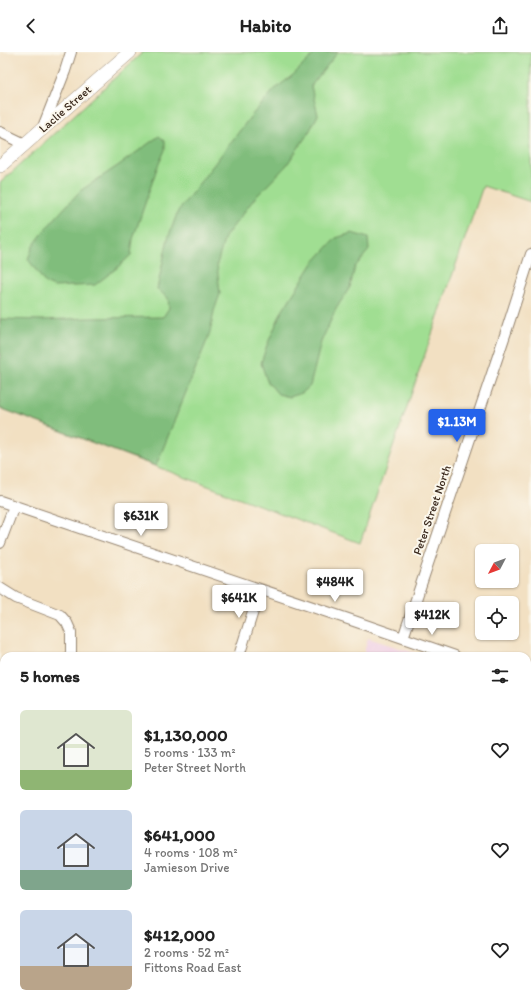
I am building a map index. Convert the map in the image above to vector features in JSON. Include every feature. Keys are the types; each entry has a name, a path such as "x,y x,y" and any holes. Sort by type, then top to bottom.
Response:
{"main road":[{"name":"Laclie Street","path":"0,166 130,52"}],"street":[{"path":"43,127 71,52"},
{"path":"0,132 25,144"},
{"name":"Peter Street North","path":"403,638 504,340 531,254"},
{"path":"0,501 443,652"},
{"path":"0,543 14,506"},
{"path":"0,588 16,598 60,615 67,623 71,632 71,652"},
{"path":"240,652 260,589"}],"shaded area":[{"path":"368,638 412,652 364,652"}],"green space":[{"path":"143,52 531,52 531,202 483,186 360,543 0,408 0,183"},
{"path":"316,52 338,52 311,86 318,115 309,132 286,166 254,199 225,237 217,264 220,294 214,311 210,333 156,466 0,408 0,319 43,320 163,317 169,308 168,298 157,289 168,238 178,211 251,116 275,89 293,75"},
{"path":"159,136 165,141 165,150 157,168 133,239 131,255 95,285 54,287 45,283 28,259 33,246 49,225 80,191"},
{"path":"352,233 368,238 369,250 355,267 350,287 336,309 321,342 310,386 302,393 290,397 278,394 267,381 261,363 281,313 313,263 336,238"}]}
